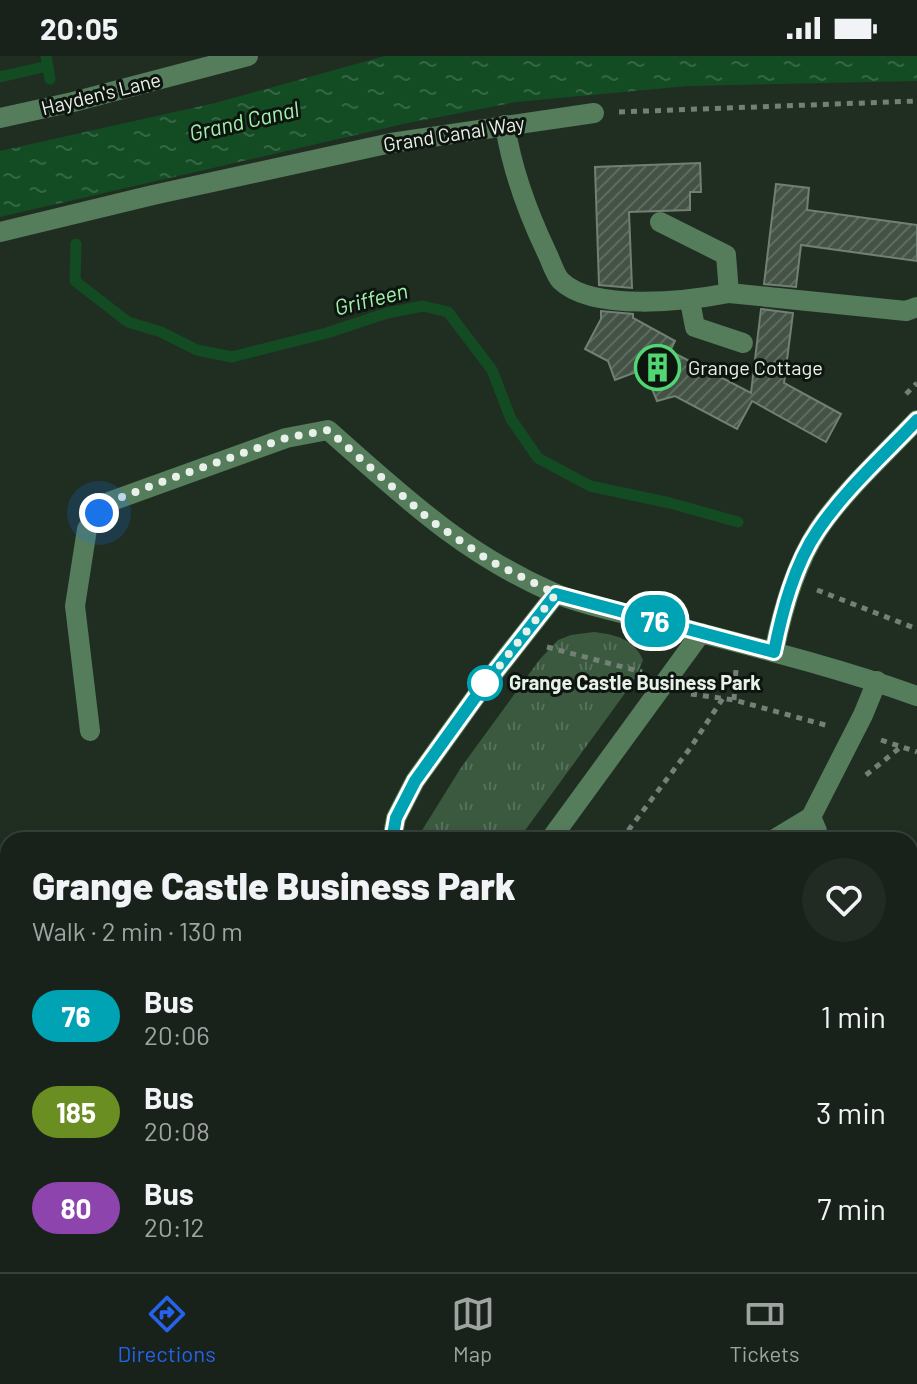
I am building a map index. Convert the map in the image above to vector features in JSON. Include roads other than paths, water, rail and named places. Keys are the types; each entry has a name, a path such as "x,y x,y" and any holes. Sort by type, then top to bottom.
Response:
{"street":[{"name":"Hayden's Lane","path":"0,118 248,56"},
{"name":"Grand Canal Way","path":"0,232 168,191 391,143 594,113"},
{"path":"505,125 526,209 560,280 590,296 622,301 690,301 729,293 906,311 917,307"},
{"path":"660,222 726,255 729,293"},
{"path":"690,301 695,327 743,343"},
{"path":"774,652 794,581 816,533 834,508 917,420"},
{"path":"90,731 75,606 87,529 109,502 286,438 328,430 430,520 490,561 556,594 877,681 917,696"},
{"path":"393,832 396,818 415,781 479,692 556,594"},
{"path":"556,832 701,633"},
{"path":"786,832 811,817 877,681"},
{"path":"811,817 817,832"}],"water":[{"name":"Grand Canal","path":"385,56 917,56 917,81 687,86 516,102 403,124 0,217 0,151 215,103"}],"waterway":[{"name":"Griffeen","path":"46,56 50,79"},
{"path":"0,77 48,66"},
{"name":"Griffeen","path":"76,244 75,281 128,322 161,332 197,350 232,357 327,333 387,313 423,306 448,312 492,370 511,419 538,458 590,486 738,522"}],"place":[{"name":"Grange Cottage","path":"657,368"},
{"name":"Grange Castle Business Park","path":"485,683"}]}
